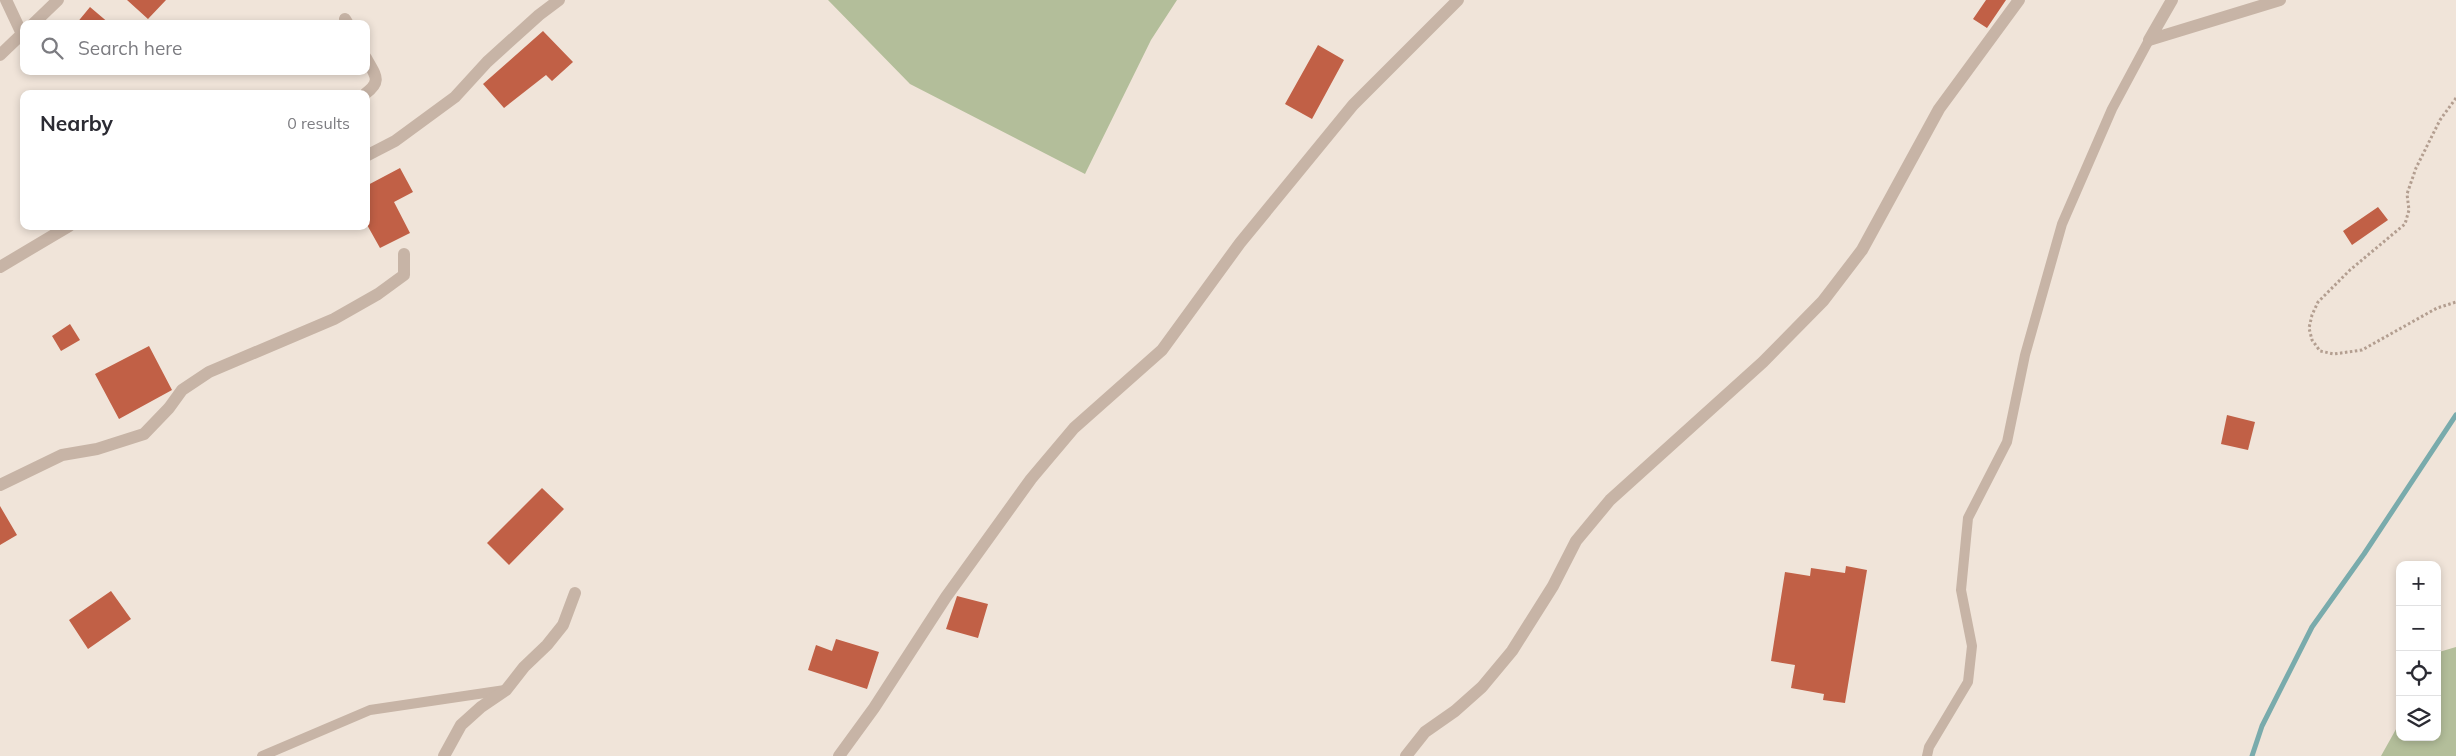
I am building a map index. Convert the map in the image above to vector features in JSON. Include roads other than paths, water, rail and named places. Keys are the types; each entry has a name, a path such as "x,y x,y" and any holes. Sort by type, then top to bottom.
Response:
{"street":[{"path":"6,0 20,27"},
{"path":"37,20 58,0"},
{"path":"370,154 395,141 455,97 487,62 539,15 559,0"},
{"path":"839,756 874,708 946,597 1031,479 1074,428 1162,350 1240,243 1326,138 1354,105 1458,0"},
{"path":"1406,756 1425,732 1455,712 1482,687 1512,651 1553,586 1576,541 1610,500 1763,362 1823,301 1862,250 1939,109 2019,0"},
{"path":"2149,40 2172,0"},
{"path":"2149,40 2280,0"},
{"path":"0,55 20,36"},
{"path":"370,66 376,77 376,82 374,88 370,91"},
{"path":"0,268 62,230"},
{"path":"0,485 62,455 97,450 144,434 169,408 182,390 209,372 334,319 378,294 404,275 404,254"},
{"path":"444,756 461,726 481,707 506,690 563,625 575,593"}],"lane":[{"path":"1927,756 1929,747 1968,682 1972,646 1961,590 1968,518 2007,442 2025,355 2062,224 2112,109 2149,40"},
{"path":"262,756 370,710 506,690"}],"waterway":[{"path":"2252,756 2262,726 2312,627 2364,554 2456,415"}]}
